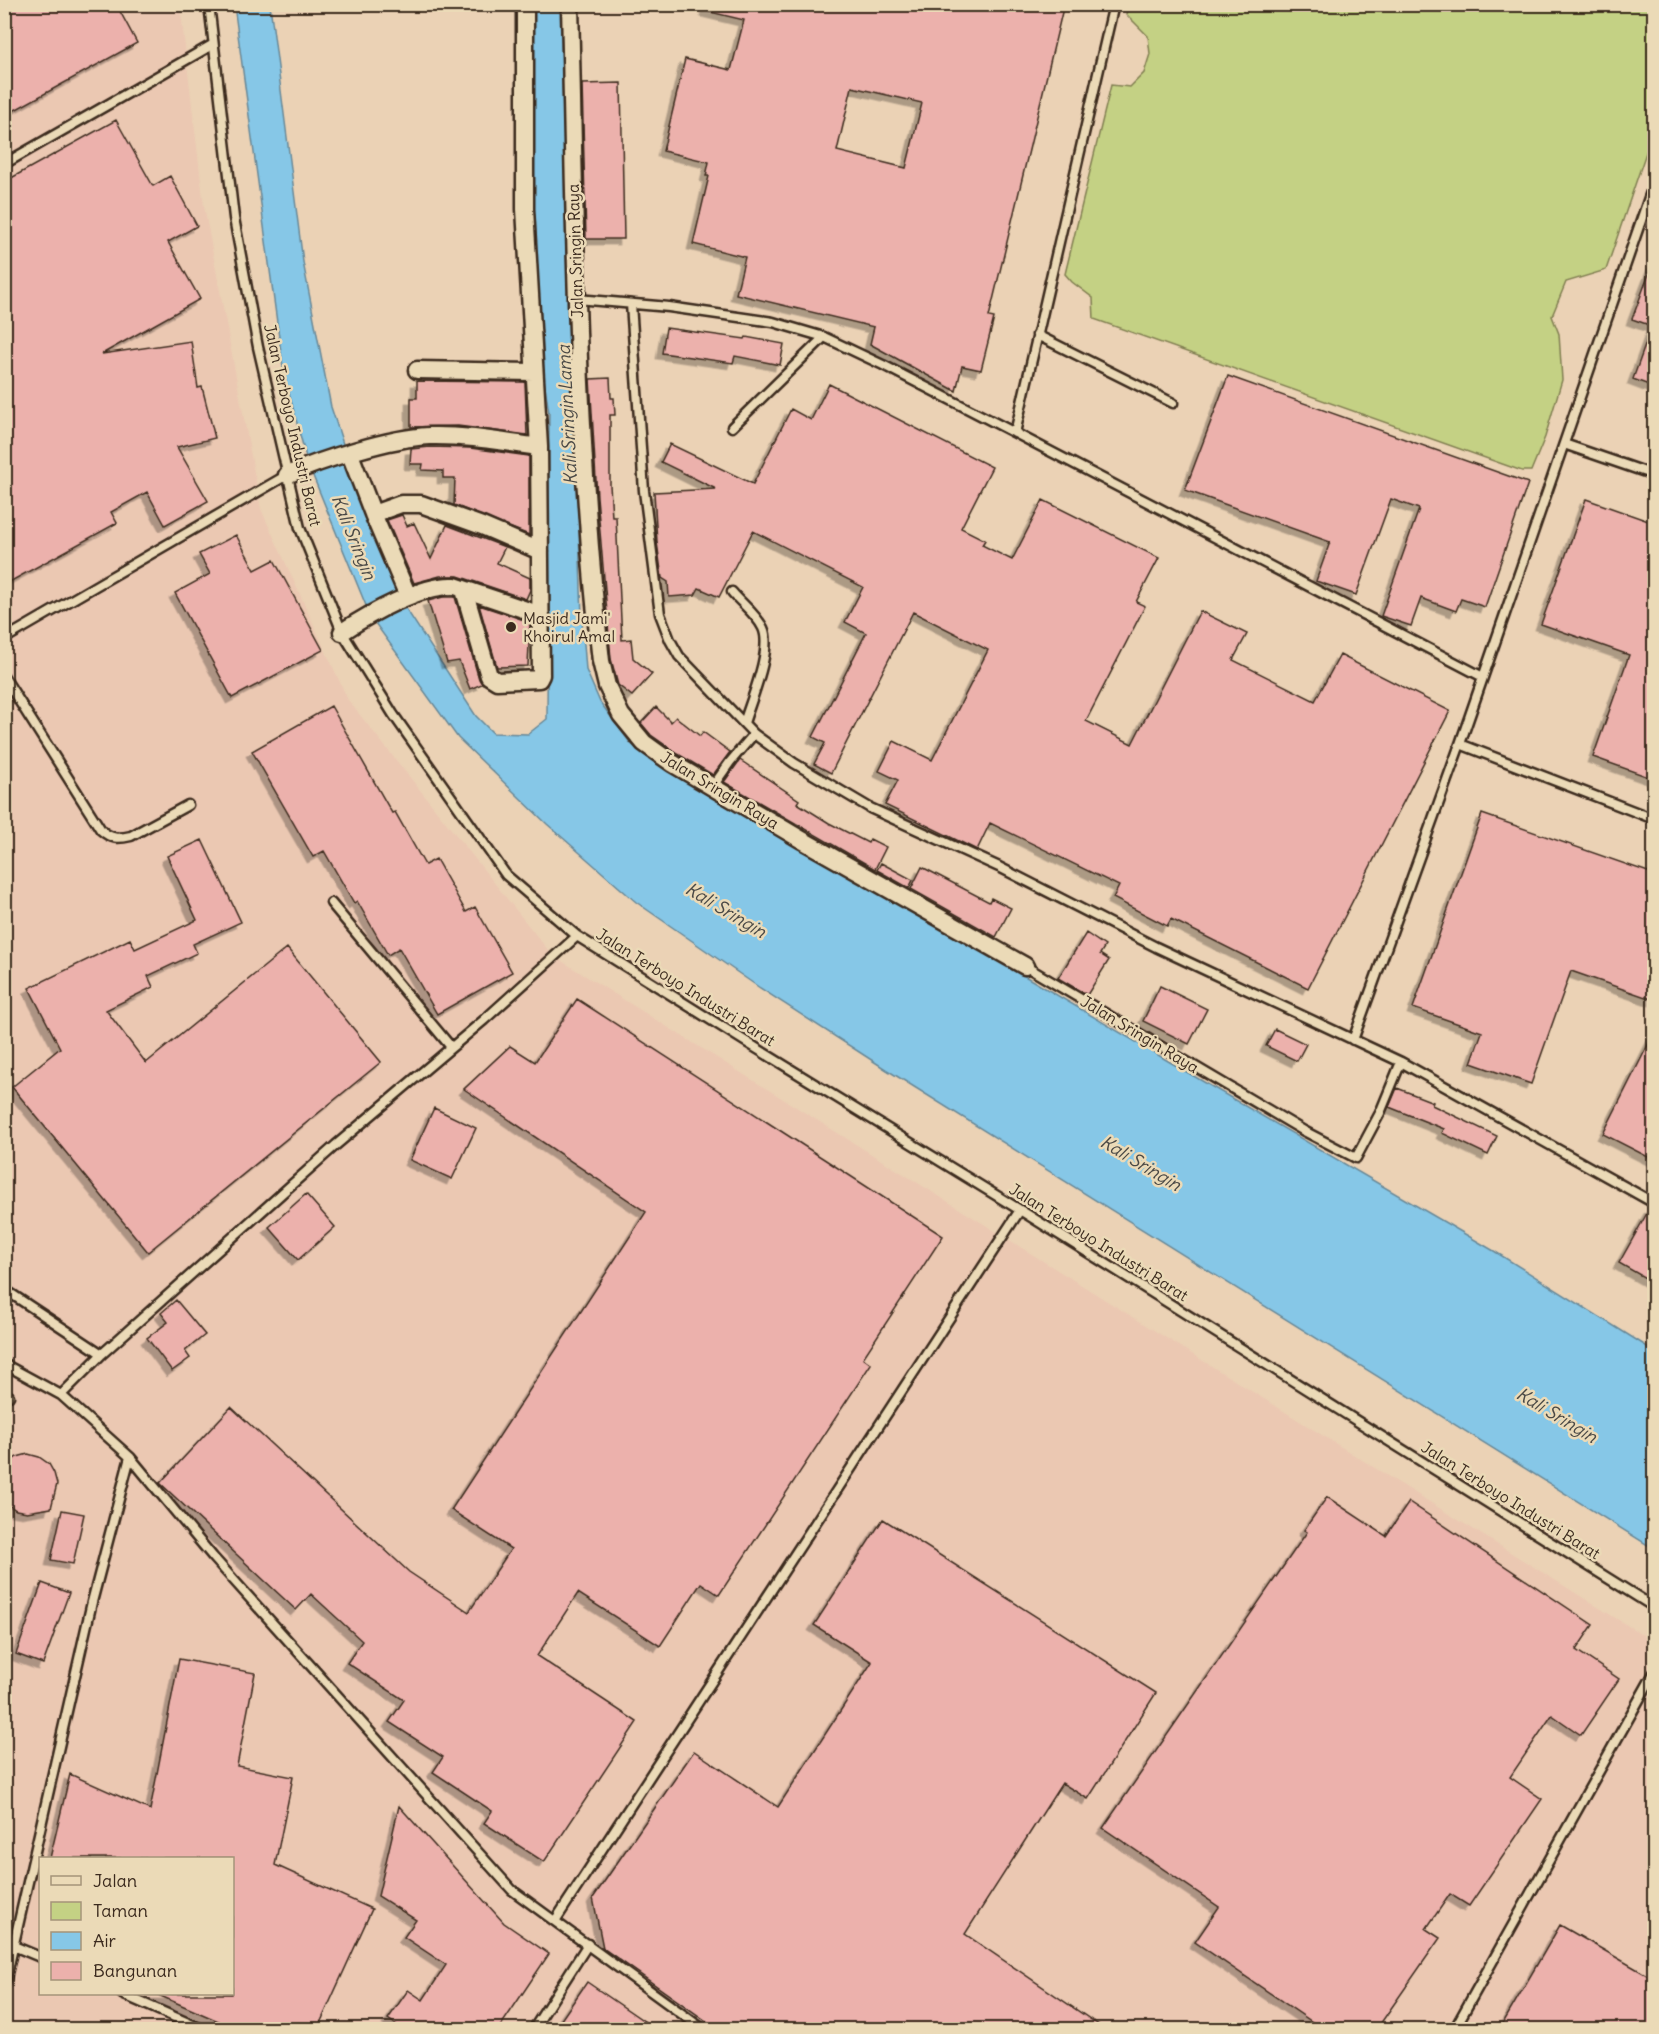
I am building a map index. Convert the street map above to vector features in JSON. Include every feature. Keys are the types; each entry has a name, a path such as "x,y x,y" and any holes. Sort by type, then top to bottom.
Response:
{"street":[{"path":"464,590 492,680 539,679 541,675 541,615 539,447 525,209 525,4"},
{"name":"Jalan Sringin Raya","path":"570,4 577,299 588,516 603,675 621,715 644,743 672,763 802,840 1025,966"},
{"path":"417,370 534,372"},
{"path":"294,472 405,438 459,437 539,447"},
{"path":"347,454 407,596"},
{"path":"373,514 401,504 421,504 482,526 540,551"},
{"path":"348,628 407,596 446,585 541,615"}],"lane":[{"name":"Jalan Terboyo Industri Barat","path":"209,4 234,218 258,347 294,472 300,528 393,714 506,875 578,936 1654,1607"},
{"path":"1015,432 1114,4"},
{"path":"4,164 212,45"},
{"path":"1353,1040 1484,677 1654,183"},
{"path":"577,299 773,322 824,337 883,364 1484,677"},
{"path":"631,304 644,491 660,614 679,656 754,734 794,763 870,808 999,867 1156,947 1401,1062 1654,1203"},
{"path":"1037,335 1173,403"},
{"path":"732,427 824,337"},
{"path":"1564,444 1654,475"},
{"path":"4,639 294,472"},
{"path":"732,592 762,626 765,637 765,651 744,723"},
{"path":"4,677 101,830 108,836 121,838 131,836 188,805"},
{"path":"713,786 754,734"},
{"path":"1460,744 1654,819"},
{"path":"331,903 451,1047"},
{"path":"62,1395 102,1354 336,1145 484,1020 578,936"},
{"name":"Jalan Sringin Raya","path":"1025,966 1305,1131 1356,1158 1380,1113 1401,1062"},
{"path":"555,1921 1020,1210"},
{"path":"4,1290 102,1354"},
{"path":"4,1364 62,1395 130,1457 213,1557 512,1890 704,2030"},
{"path":"4,1987 92,1602 130,1457"},
{"path":"1454,2030 1654,1673"},
{"path":"4,1942 39,1957"},
{"path":"533,2030 588,1944"},
{"path":"124,1995 204,2030"}],"shaded area":[{"path":"5,5 180,5 204,206 261,509 348,700 552,955 1654,1642 1654,2029 5,2030"}],"green space":[{"path":"1128,5 1654,5 1654,129 1606,270 1566,282 1552,316 1559,334 1562,380 1545,437 1531,471 1522,471 1094,319 1093,298 1065,274 1111,85 1130,87 1144,73 1150,54 1148,36 1126,14"}],"water":[{"path":"234,5 270,5 303,262 331,407 344,447 307,461 284,374"},
{"path":"532,5 560,5 570,358 576,444 582,618 586,670 600,702 631,744 712,798 944,925 1023,975 1494,1251 1654,1351 1654,1549 887,1070 760,988 636,902 547,824 458,738 375,623 403,604 476,716 493,733 528,734 547,719 549,413 539,345 529,135"},
{"name":"Kali Sringin","path":"348,460 399,596 369,613 311,471"}],"building":[{"path":"4,4 116,4 137,43 4,116"},
{"path":"707,4 1064,4 989,317 994,318 981,370 962,366 956,391 870,344 874,327 736,294 745,257 693,244 709,176 706,176 709,162 663,151 685,59 731,70 744,20 706,11","holes":["852,87 922,103 906,168 837,151"]},
{"path":"621,83 624,239 586,239 582,84"},
{"path":"116,120 153,186 170,176 197,226 168,242 200,299 102,354 191,341 198,388 202,387 215,438 177,447 208,501 165,525 147,492 111,512 117,523 4,585 4,182"},
{"path":"1653,263 1654,387 1633,379 1652,326 1632,319"},
{"path":"666,328 745,339 746,337 784,344 780,365 735,356 733,363 662,353"},
{"path":"1228,376 1528,483 1485,607 1461,599 1456,611 1421,598 1411,626 1381,616 1419,509 1391,499 1356,595 1316,581 1330,542 1185,490"},
{"path":"610,378 615,415 610,415 610,485 612,517 616,517 622,640 631,639 633,658 652,674 632,696 618,685 611,659 597,497 590,379"},
{"path":"417,381 525,382 527,435 458,426 411,427 411,398 417,398"},
{"path":"829,384 992,467 961,528 985,540 982,545 1012,560 1043,500 1159,558 1136,602 1145,606 1086,721 1132,744 1200,611 1247,634 1233,660 1315,701 1340,655 1450,711 1308,988 1171,919 1167,926 1113,898 1119,886 990,823 977,850 885,805 898,780 879,771 894,741 932,760 988,650 913,612 831,773 814,764 825,743 813,737 866,633 845,622 863,587 753,531 719,597 699,588 695,595 669,597 668,582 662,578 654,492 716,489 661,462 670,444 753,484 791,409 811,420"},
{"path":"470,448 529,456 529,535 454,505 455,478 443,478 443,471 422,470 423,464 410,464 411,449"},
{"path":"1586,499 1654,523 1654,779 1593,757 1629,655 1541,624"},
{"path":"402,515 407,526 414,523 431,559 447,525 505,547 497,563 530,578 530,590 526,599 458,576 440,576 414,583 387,520"},
{"path":"236,535 255,570 274,560 323,650 232,698 175,593 210,574 199,554"},
{"path":"455,597 482,684 470,689 459,661 447,663 428,601"},
{"path":"479,605 530,622 528,666 497,667"},
{"path":"331,706 392,813 395,812 425,865 436,859 466,912 475,907 512,972 437,1014 399,948 388,955 357,901 354,903 324,851 313,857 252,751"},
{"path":"656,707 671,722 676,717 700,736 703,732 730,752 713,775 651,735 641,723"},
{"path":"740,760 799,800 797,803 829,823 868,843 870,839 886,847 875,869 724,782"},
{"path":"1482,814 1654,874 1654,1000 1571,971 1531,1084 1471,1063 1482,1032 1413,1008"},
{"path":"202,840 241,922 193,944 197,953 148,976 153,987 106,1010 146,1063 287,948 381,1062 148,1252 12,1087 60,1048 29,988 130,939 135,949 197,920 167,856"},
{"path":"881,863 913,880 909,888 877,870"},
{"path":"922,867 989,902 991,898 1011,908 996,937 911,889"},
{"path":"1086,933 1105,946 1100,954 1109,960 1087,995 1058,978"},
{"path":"1160,986 1207,1009 1189,1044 1143,1021"},
{"path":"577,999 943,1236 863,1358 871,1364 719,1595 701,1583 660,1646 578,1593 537,1656 637,1722 544,1862 484,1823 492,1811 433,1772 443,1757 389,1722 404,1700 347,1663 362,1641 311,1594 296,1610 160,1483 231,1407 409,1572 469,1612 511,1549 451,1510 646,1212 464,1089 510,1046 535,1062"},
{"path":"1275,1029 1306,1044 1297,1061 1266,1046"},
{"path":"1654,1033 1654,1160 1603,1134"},
{"path":"1397,1088 1433,1102 1432,1105 1497,1136 1488,1155 1442,1133 1444,1129 1389,1107"},
{"path":"434,1108 476,1128 452,1179 410,1160"},
{"path":"306,1194 335,1227 298,1260 269,1227"},
{"path":"1650,1208 1654,1209 1654,1283 1619,1263"},
{"path":"176,1300 205,1335 185,1351 190,1358 172,1371 147,1338 168,1322 161,1313"},
{"path":"28,1454 39,1457 49,1464 54,1473 57,1484 51,1508 27,1512 16,1510 4,1502 4,1466 17,1457"},
{"path":"1327,1497 1386,1536 1409,1502 1593,1625 1576,1650 1619,1679 1581,1735 1552,1715 1510,1777 1542,1799 1469,1906 1450,1894 1426,1929 1440,1938 1376,2030 1324,2030 1195,1942 1219,1907 1103,1828 1307,1532 1304,1530"},
{"path":"62,1510 84,1514 73,1564 51,1560"},
{"path":"883,1519 1156,1693 1088,1799 1062,1783 965,1934 1106,2030 719,2030 603,1948 593,1898 694,1751 778,1807 872,1662 814,1625"},
{"path":"42,1583 69,1593 43,1664 16,1654"},
{"path":"179,1659 255,1673 237,1766 293,1777 275,1865 372,1909 317,2030 239,2030 158,1995 234,1995 234,1857 50,1857 70,1774 150,1810"},
{"path":"399,1806 504,1923 549,1954 498,2030 404,2030 388,2019 408,1990 423,2000 446,1965 404,1937 416,1920 378,1896"},
{"path":"1560,1925 1654,1979 1654,2030 1499,2030"},
{"path":"587,1982 657,2030 554,2030"}],"place":[{"name":"Masjid Jami' Khoirul Amal","path":"511,627"}],"water label":[{"name":"Kali Sringin Lama","path":"567,415"}]}
